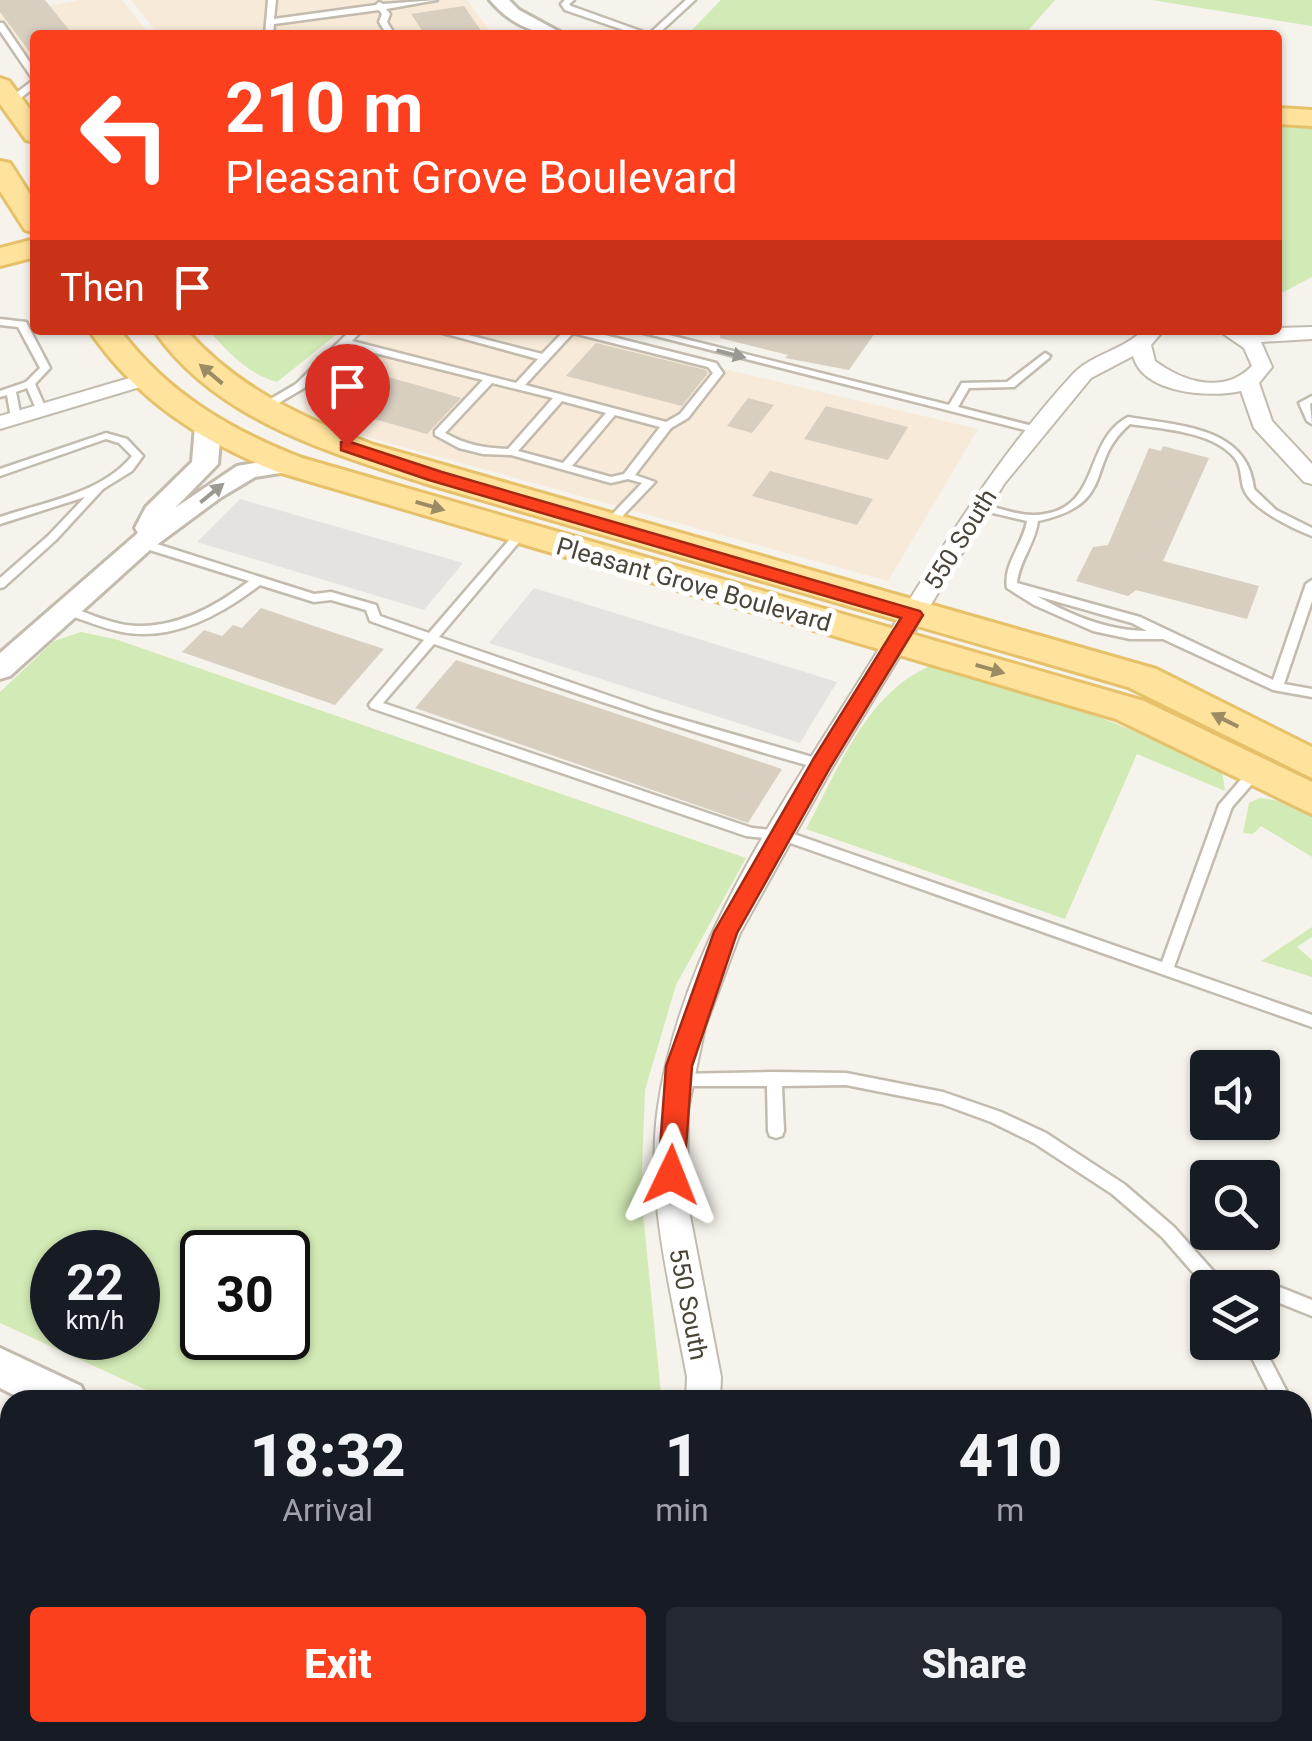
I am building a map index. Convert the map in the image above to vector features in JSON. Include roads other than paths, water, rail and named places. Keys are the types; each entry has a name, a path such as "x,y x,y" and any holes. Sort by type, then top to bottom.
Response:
{"main road":[{"path":"7,96 30,127"},
{"path":"1282,102 1312,105"},
{"path":"1282,116 1312,118"},
{"path":"0,170 30,216"},
{"path":"0,256 30,249"},
{"path":"0,284 30,276"},
{"name":"Pleasant Grove Boulevard","path":"108,335 143,380 235,445 290,465 521,533 904,629 1142,678 1312,764"},
{"name":"Pleasant Grove Boulevard","path":"173,335 201,368 261,410 327,439 607,526 1130,710 1312,799"}],"street":[{"path":"498,0 513,14 544,30"},
{"path":"1263,335 1312,334"},
{"path":"1239,335 1254,344 1261,356 1255,374 1262,423"},
{"path":"1147,337 1145,363 1164,378"},
{"name":"550 South","path":"710,1390 671,1200 678,1080 690,1027 726,932 822,764 980,507 1084,374 1147,337"},
{"path":"1195,387 1225,388 1312,344"},
{"path":"1076,385 1123,378 1164,378 1195,387 1262,423 1312,478"},
{"path":"8,421 143,380"},
{"path":"141,542 155,513 206,464 208,426"},
{"path":"0,669 141,542 165,531 236,473 271,464 290,465"},
{"path":"0,1367 46,1390"}],"lane":[{"path":"269,30 272,0"},
{"path":"270,22 379,4 433,0"},
{"path":"570,0 565,4 568,8 634,30"},
{"path":"655,30 692,0"},
{"path":"379,4 386,14 383,22 388,30"},
{"path":"0,24 30,71"},
{"path":"7,96 18,96 30,84"},
{"path":"0,322 22,324 45,368 30,384 6,392 8,421"},
{"path":"261,410 286,398 352,335"},
{"path":"456,335 544,358"},
{"path":"518,387 567,335"},
{"path":"591,335 712,366 718,374 684,416 667,426 628,476"},
{"path":"657,335 1037,430"},
{"path":"344,342 667,426"},
{"path":"953,406 966,385 1010,385 1045,356"},
{"path":"490,379 439,433 446,439 493,453 510,452 611,480 628,476 649,482 607,526"},
{"path":"30,384 41,409"},
{"path":"510,452 560,398"},
{"path":"1312,399 1304,404 1312,421"},
{"path":"565,468 613,412"},
{"path":"980,507 1033,519 1059,516 1086,498 1116,428 1128,420 1226,444 1244,456 1250,471 1248,490 1272,512 1312,532"},
{"path":"0,473 106,436 123,441 138,456 130,470 102,485 0,521"},
{"path":"0,584 52,538 102,485"},
{"path":"1033,519 1033,532 1010,575 1011,585 1038,602 1097,628 1130,635 1164,635 1277,687 1312,693"},
{"path":"521,533 375,705 750,833 783,835 1312,1021"},
{"path":"141,542 314,598 331,596 372,608 374,618 758,748 822,764"},
{"path":"66,610 127,629 156,629 228,605 258,580"},
{"path":"1277,687 1312,584"},
{"path":"1167,967 1226,805 1256,772"},
{"path":"774,1078 776,1131"},
{"path":"678,1080 846,1079 891,1086 996,1117 1040,1138 1118,1188 1168,1232 1201,1270"},
{"path":"1280,1296 1312,1308"},
{"path":"1262,1360 1278,1390"}]}
